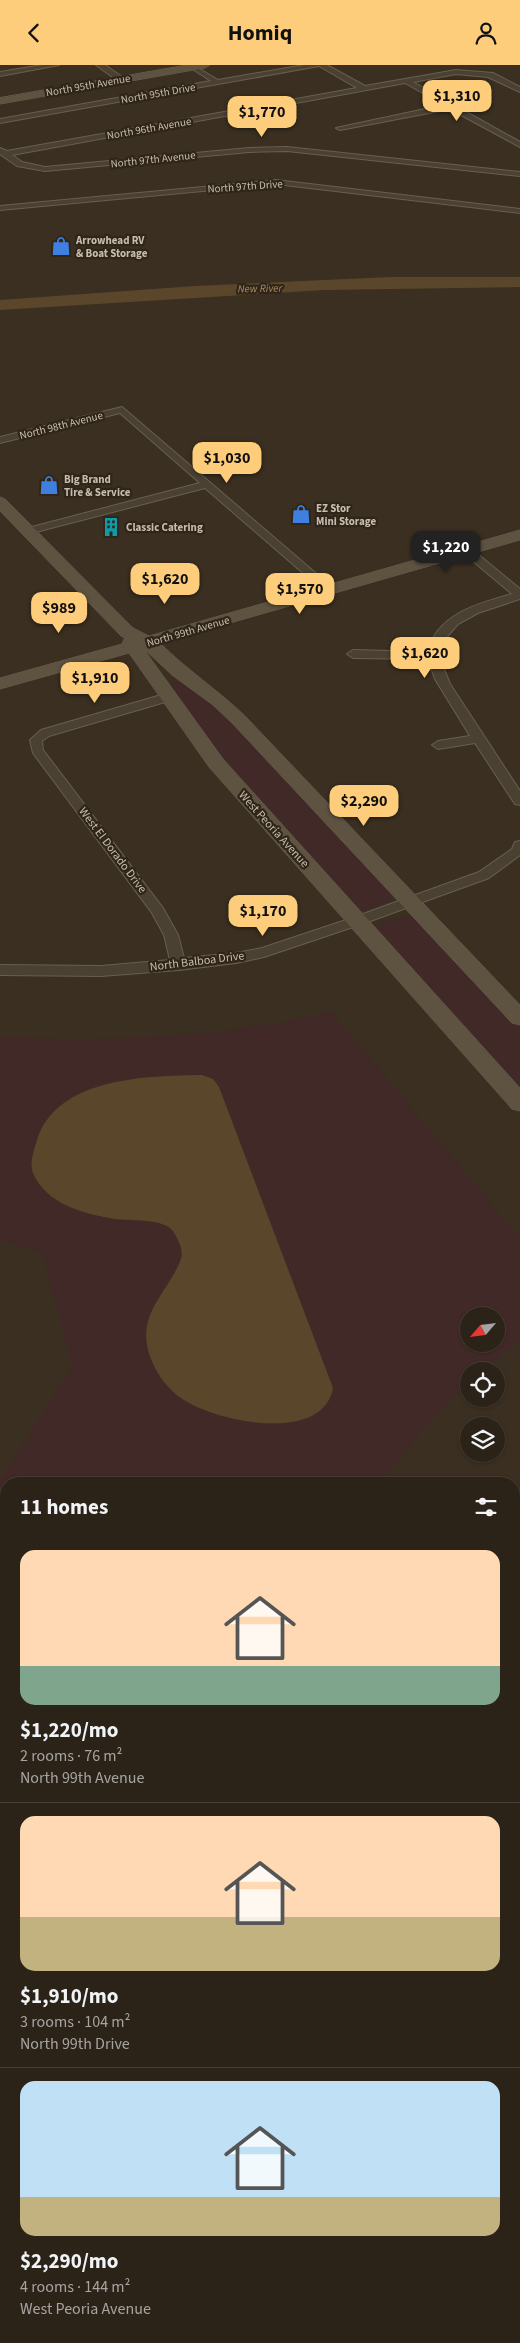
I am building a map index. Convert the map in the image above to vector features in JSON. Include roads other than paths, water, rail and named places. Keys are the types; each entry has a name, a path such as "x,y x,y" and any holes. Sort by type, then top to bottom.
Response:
{"street":[{"path":"0,74 55,65"},
{"path":"100,65 121,79"},
{"name":"North 95th Avenue","path":"0,101 205,65"},
{"name":"North 95th Drive","path":"0,121 316,65"},
{"path":"322,65 362,88"},
{"path":"193,67 218,83"},
{"name":"North 96th Avenue","path":"3,152 452,73 470,72 490,75 516,86 520,90"},
{"path":"406,81 520,145"},
{"path":"340,128 452,106"},
{"name":"North 97th Avenue","path":"3,152 20,164 45,169 250,150 294,149 519,172"},
{"name":"North 97th Drive","path":"0,209 276,182 520,211"},
{"name":"North 98th Avenue","path":"0,440 122,410 208,484"},
{"path":"28,531 208,484 329,590"},
{"name":"West Peoria Avenue","path":"0,502 136,640 219,701 239,720 520,1018"},
{"name":"North 99th Avenue","path":"0,684 136,640 315,578 520,520"},
{"name":"North 99th Avenue","path":"0,668 136,640 329,590 520,535"},
{"path":"453,539 520,595"},
{"path":"520,595 477,609 457,620 437,640 433,656 438,674 478,739 520,801"},
{"name":"West Peoria Avenue","path":"136,640 168,697 216,763 520,1103"},
{"path":"353,653 433,656"},
{"name":"West El Dorado Drive","path":"168,697 45,733 36,740 37,750 158,911 171,935 179,965"},
{"path":"438,745 478,739"},
{"name":"North Balboa Drive","path":"0,970 101,971 179,965 236,958 264,952 484,875 519,850"}],"waterway":[{"name":"New River","path":"0,305 195,291 325,285 520,282"}],"place":[{"name":"Arrowhead RV & Boat Storage","path":"61,246"},
{"name":"Big Brand Tire & Service","path":"49,485"},
{"name":"EZ Stor Mini Storage","path":"301,514"},
{"name":"Classic Catering","path":"111,527"}]}
